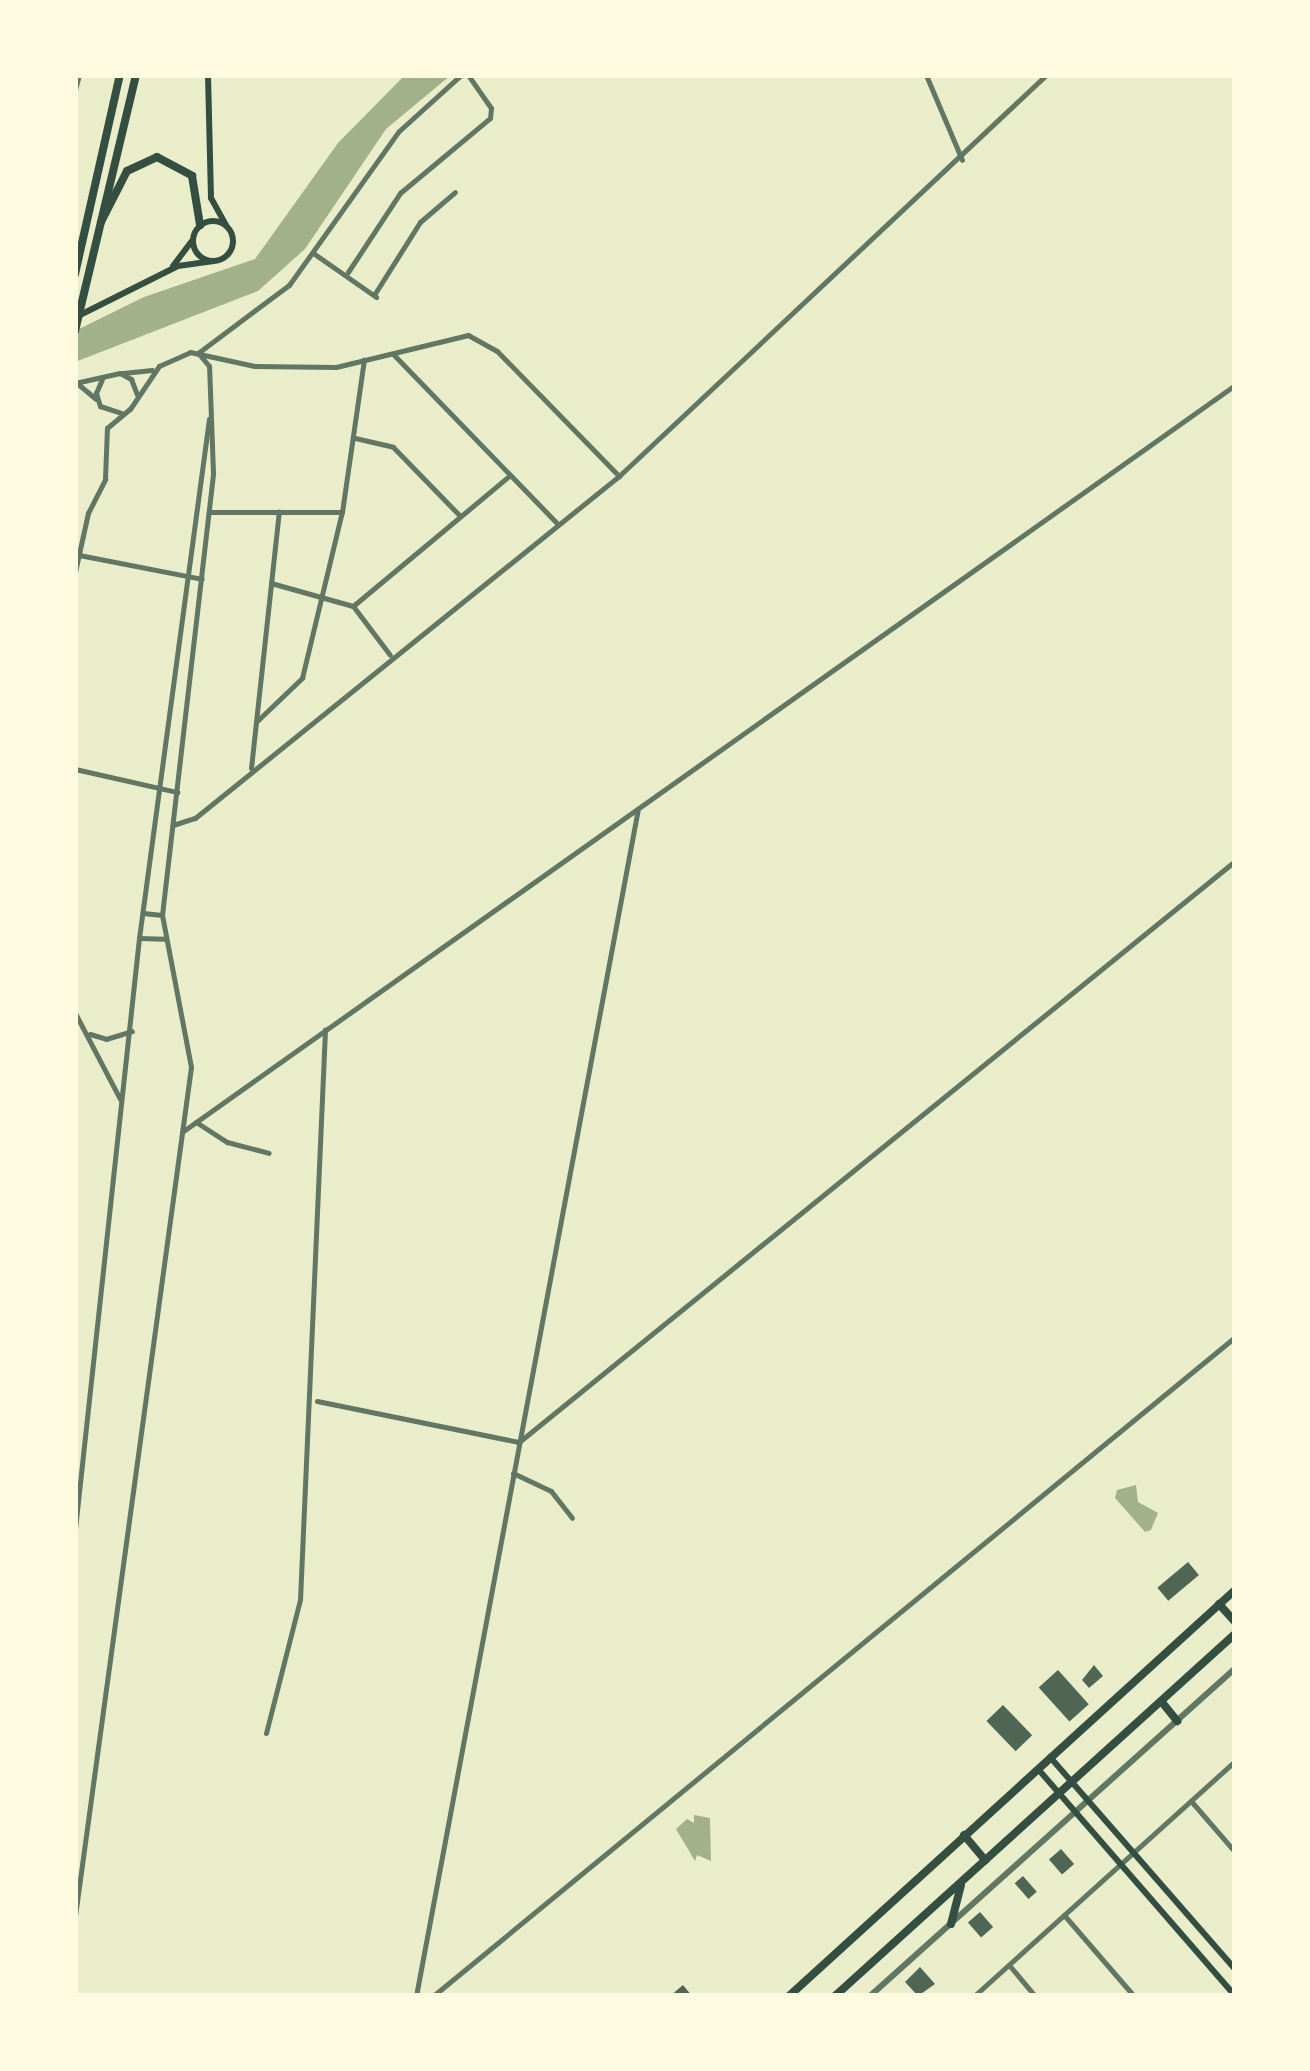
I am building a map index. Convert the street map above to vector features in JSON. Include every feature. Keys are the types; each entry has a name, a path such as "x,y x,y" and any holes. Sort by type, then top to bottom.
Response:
{"main road":[{"path":"75,274 120,75"},
{"path":"75,330 138,75"},
{"path":"75,318 168,270 214,261 232,247 226,225 211,198 208,75"},
{"path":"98,226 127,171 157,157 192,176 200,225 168,270"},
{"path":"200,225 226,225"},
{"path":"193,240 199,255 214,261"},
{"path":"789,1996 1235,1590"},
{"path":"1219,1604 1235,1622"},
{"path":"835,1996 1235,1634"},
{"path":"1161,1701 1178,1721"},
{"path":"1050,1756 1235,1969"},
{"path":"1038,1768 1234,1996"},
{"path":"964,1835 985,1860"},
{"path":"951,1924 962,1881"}],"street":[{"path":"75,90 79,75"},
{"path":"75,383 159,366 198,353 274,300 313,253 399,131 464,75 491,108 490,118 400,193 348,272"},
{"path":"926,75 962,160"},
{"path":"173,825 195,818 391,656 619,476 962,160 1046,75"},
{"path":"313,253 348,272 375,296 420,222 455,192"},
{"path":"198,353 255,366 364,360 468,336 496,351 619,476"},
{"path":"75,1916 182,1132 190,1042 164,939 162,915 210,512 209,366 198,353"},
{"path":"394,354 558,524"},
{"path":"256,722 299,686 342,512 364,360"},
{"path":"75,572 105,479 104,435 159,366"},
{"path":"120,373 132,380 136,398"},
{"path":"96,400 106,376"},
{"path":"75,383 105,411 124,412"},
{"path":"182,1132 1235,384"},
{"path":"75,1529 78,1468 143,912 184,580 211,406"},
{"path":"354,438 393,446 460,516"},
{"path":"353,606 510,475"},
{"path":"210,512 342,512"},
{"path":"251,772 279,512"},
{"path":"79,555 184,580 202,579"},
{"path":"271,583 323,594 353,606 391,656"},
{"path":"75,770 176,792"},
{"path":"416,1996 638,806"},
{"path":"518,1442 1235,861"},
{"path":"143,912 162,915"},
{"path":"140,938 164,939"},
{"path":"75,1013 90,1034 121,1102"},
{"path":"266,1733 300,1600 325,1030"},
{"path":"90,1034 106,1039 132,1031"},
{"path":"196,1122 227,1142 269,1152"},
{"path":"433,1996 1235,1337"},
{"path":"317,1401 518,1442"},
{"path":"513,1473 544,1485 572,1518"},
{"path":"876,1994 1235,1669"},
{"path":"974,1996 1235,1760"},
{"path":"1191,1800 1235,1852"},
{"path":"1064,1914 1129,1994"},
{"path":"1009,1965 1035,1996"}],"shaded area":[{"path":"405,75 451,75 386,129 305,249 258,291 75,362 75,331 144,297 255,259 338,143"},
{"path":"1136,1485 1138,1502 1158,1513 1151,1530 1145,1532 1115,1498 1117,1490"},
{"path":"694,1815 710,1818 711,1861 697,1855 695,1861 676,1829 687,1819 694,1823"}],"building":[{"path":"1188,1562 1199,1575 1168,1601 1157,1588"},
{"path":"1094,1665 1103,1676 1089,1688 1082,1680"},
{"path":"1058,1670 1089,1704 1069,1722 1039,1687"},
{"path":"1003,1705 1032,1735 1016,1751 986,1721"},
{"path":"1061,1849 1074,1864 1062,1875 1049,1859"},
{"path":"1023,1876 1037,1892 1028,1899 1015,1883"},
{"path":"980,1912 993,1927 981,1938 968,1922"},
{"path":"920,1967 935,1984 918,1996 905,1982"},
{"path":"683,1985 692,1996 670,1996"}]}
